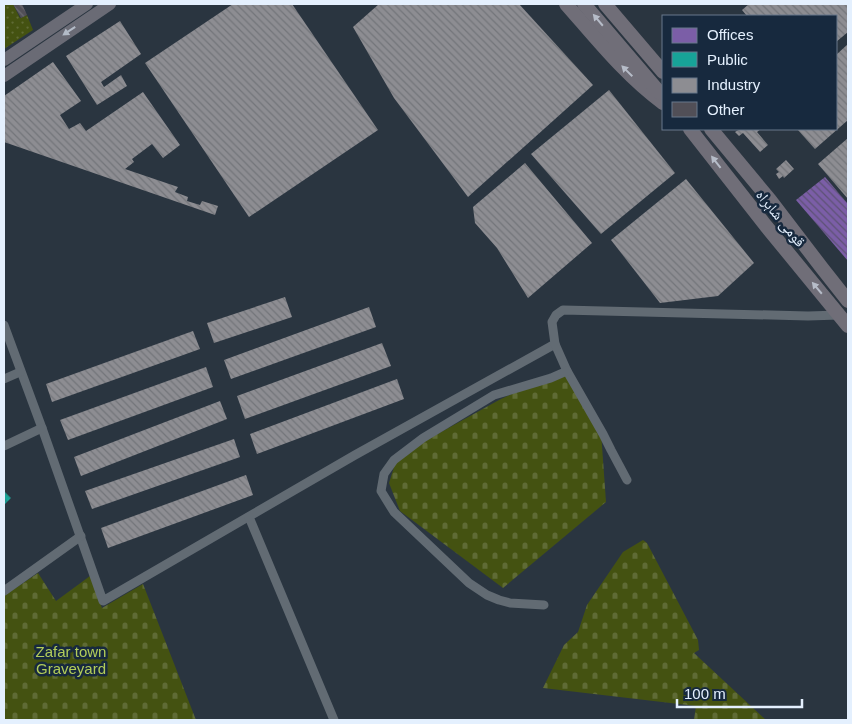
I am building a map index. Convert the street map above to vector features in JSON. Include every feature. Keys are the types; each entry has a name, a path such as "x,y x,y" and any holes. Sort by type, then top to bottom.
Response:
{"highway":[{"path":"566,4 620,64 648,92 662,102"},
{"path":"584,4 662,95"},
{"path":"605,4 662,71"},
{"name":"قومی شاہراہ","path":"691,130 766,226 844,320"},
{"name":"قومی شاہراہ","path":"712,130 848,300"}],"main road":[{"path":"4,60 87,4"},
{"path":"4,76 110,4"}],"street":[{"path":"627,480 567,371 556,344 552,322 563,310 808,316 844,320"},
{"path":"4,325 103,601 355,455 556,344"},
{"path":"544,605 510,603 486,595 469,583 394,512 381,491 384,474 394,460 423,438 494,395 551,378 567,371"},
{"path":"4,379 20,372"},
{"path":"4,446 42,428"},
{"path":"249,517 334,720"},
{"path":"4,591 81,536"}],"green space":[{"path":"4,4 13,4 20,18 27,15 33,30 4,49"},
{"path":"564,369 601,432 606,502 503,588 400,511 389,483 395,464 425,441 499,400"},
{"path":"643,540 647,543 698,640 699,650 694,653 766,720 694,720 696,706 543,688 564,645 578,632 587,605 623,552"},
{"name":"Zafar town Graveyard","path":"38,573 56,601 90,576 102,608 143,584 196,720 4,720 4,596"}],"building: Offices":[{"path":"825,177 848,204 848,261 796,200"}],"building: Public":[{"path":"4,491 11,498 4,505"}],"building: Industry":[{"path":"233,4 292,4 378,130 249,217 145,63"},
{"path":"379,4 519,4 593,85 468,197 394,98 353,27"},
{"path":"749,4 848,4 848,32 837,41 837,15 746,15 742,10"},
{"path":"120,21 141,54 101,82 104,87 121,75 127,86 97,105 66,56"},
{"path":"848,44 848,120 837,130 837,54"},
{"path":"53,62 81,101 60,115 69,129 80,123 86,131 143,92 180,145 163,158 152,144 132,159 134,162 125,169 178,187 175,192 188,197 187,201 200,205 202,201 218,206 215,215 4,142 4,96"},
{"path":"609,90 675,173 601,234 531,154"},
{"path":"738,130 760,130 757,132 768,145 760,152 743,133 739,136 735,132"},
{"path":"798,130 837,130 815,149"},
{"path":"848,138 848,199 818,164"},
{"path":"786,160 794,169 784,178 783,176 779,179 776,174 779,172 776,169"},
{"path":"525,163 592,243 528,298 497,248 475,223 473,207"},
{"path":"686,179 754,263 718,296 660,303 611,240"},
{"path":"285,297 292,317 214,343 207,323"},
{"path":"369,307 376,327 231,379 224,360"},
{"path":"193,331 200,349 52,402 46,384"},
{"path":"382,343 391,366 245,419 237,396"},
{"path":"206,367 213,387 68,440 60,420"},
{"path":"397,379 404,399 257,454 250,434"},
{"path":"220,401 227,419 81,476 74,457"},
{"path":"234,439 240,457 92,509 85,491"},
{"path":"246,475 253,495 108,548 101,528"}],"building: Other":[{"path":"13,4 22,4 27,15 21,18"}]}
